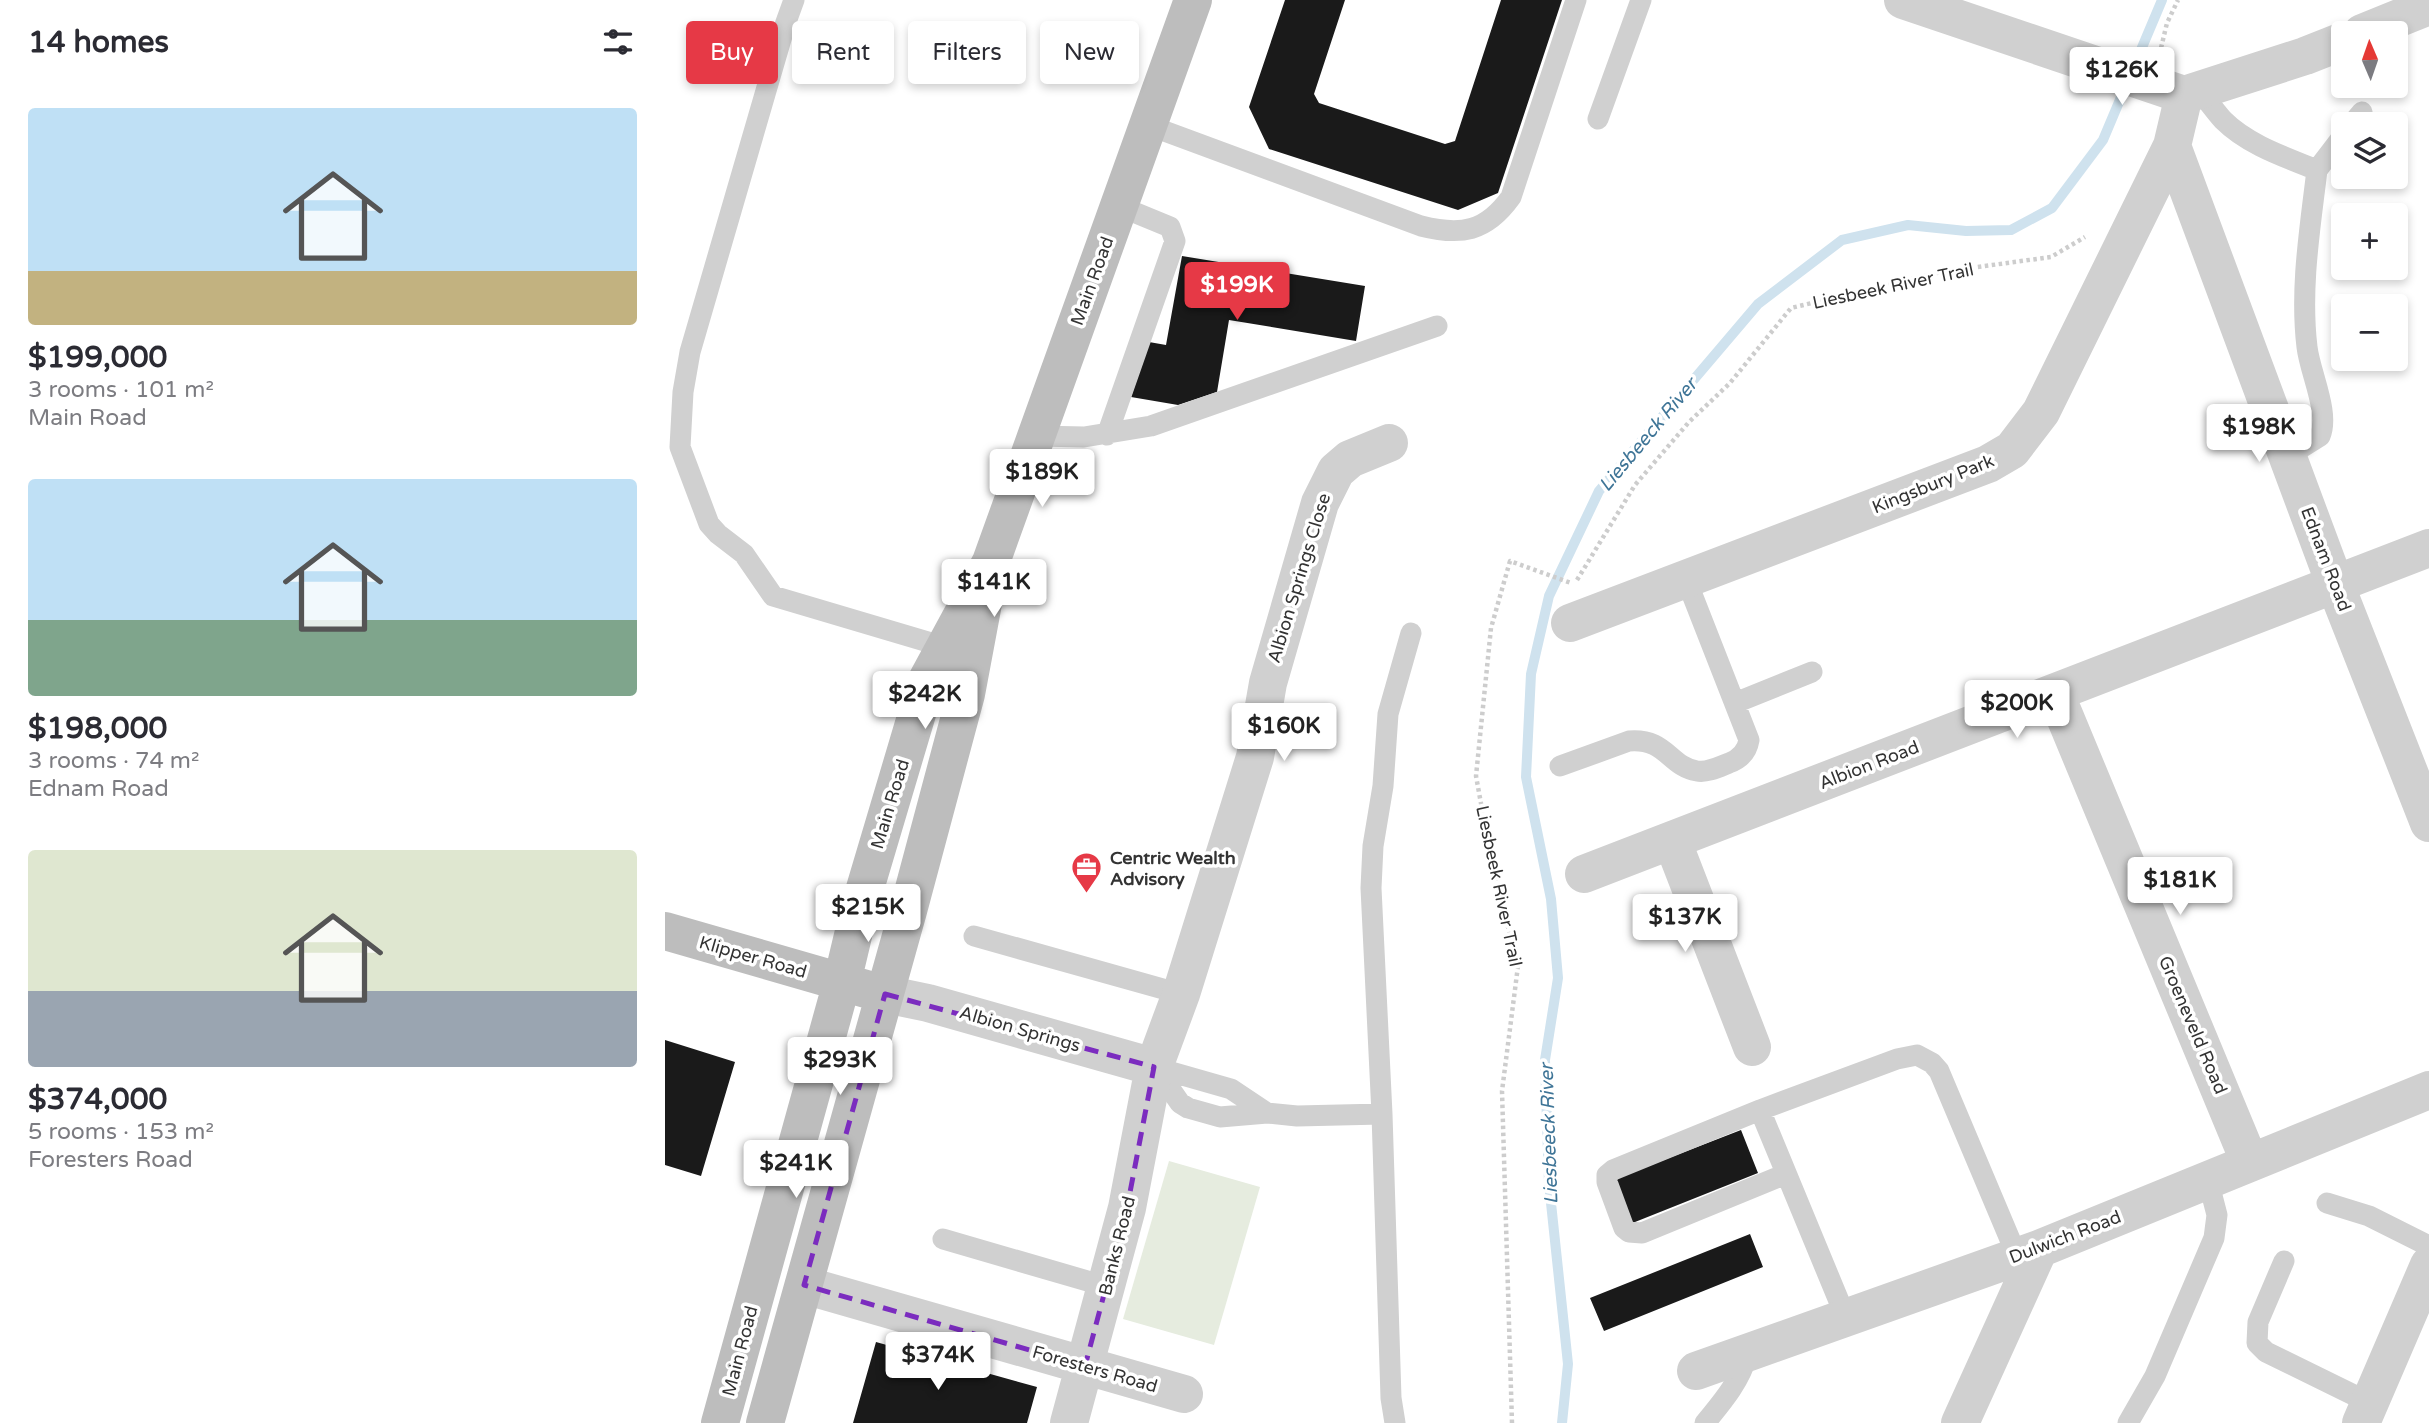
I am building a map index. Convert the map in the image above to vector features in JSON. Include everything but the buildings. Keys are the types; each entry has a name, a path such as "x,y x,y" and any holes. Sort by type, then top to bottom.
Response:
{"main road":[{"name":"Main Road","path":"720,1423 842,982 861,902 927,680 991,562 1193,0"},
{"name":"Main Road","path":"765,1423 966,694 991,562"},
{"name":"Klipper Road","path":"665,931 885,994"}],"street":[{"path":"1903,0 2110,71 2178,90 2305,56 2331,46"},
{"path":"2392,21 2429,6"},
{"path":"2172,146 2178,90"},
{"name":"Ednam Road","path":"2172,146 2335,584 2429,823"},
{"name":"Kingsbury Park","path":"1570,623 1988,464 2012,450 2041,412 2172,146"},
{"name":"Albion Springs Close","path":"1154,1067 1181,994 1255,757 1277,646 1324,491 1336,471 1350,459 1389,443"},
{"name":"Albion Road","path":"1584,874 2429,548"},
{"name":"Groeneveld Road","path":"2055,694 2250,1163"},
{"path":"1672,840 1752,1047"},
{"name":"Albion Springs","path":"885,994 927,1003 1154,1067"},
{"name":"Banks Road","path":"1069,1423 1108,1287 1127,1208 1154,1067"},
{"name":"Dulwich Road","path":"1696,1371 2028,1252 2429,1090"},
{"path":"1960,1423 2028,1252"},
{"path":"2365,1413 2418,1322 2429,1265"},
{"name":"Foresters Road","path":"804,1285 1184,1394"}],"lane":[{"path":"795,0 786,22 690,352 683,392 680,447 674,460 709,524 744,554 773,596 945,647"},
{"path":"1148,125 1421,226 1441,231 1476,228 1493,219 1511,197 1576,0"},
{"path":"1598,119 1641,0"},
{"path":"2178,90 2236,132 2265,148 2317,170"},
{"path":"2288,456 2320,436 2323,424 2308,358 2303,307 2317,170 2331,152"},
{"path":"1107,435 1175,241 1170,227 1119,206"},
{"path":"1037,436 1084,438 1151,426 1437,326"},
{"path":"1560,766 1629,741 1641,740 1659,746 1696,771 1707,771 1732,762 1746,751 1749,740 1686,579"},
{"path":"1395,1423 1391,1398 1382,1114 1372,931 1372,865 1385,769 1388,715 1411,633"},
{"path":"1735,703 1812,672"},
{"path":"974,936 1181,994"},
{"path":"1786,1174 1641,1234 1629,1232 1625,1228 1608,1190 1607,1175 1613,1170 1760,1110 1897,1059 1909,1055 1924,1057 1938,1071 2028,1252"},
{"path":"1154,1067 1180,1104 1227,1118 1267,1113 1297,1116 1382,1114"},
{"path":"1154,1067 1231,1089 1267,1113"},
{"path":"1760,1110 1846,1318"},
{"path":"2128,1423 2155,1376 2214,1238 2217,1214 2208,1180"},
{"path":"2327,1203 2368,1216 2429,1246"},
{"path":"943,1239 1108,1287"},
{"path":"2284,1261 2258,1322 2257,1343 2266,1352 2365,1413"},
{"path":"1705,1423 1734,1387 1748,1353"}],"path":[{"path":"2178,0 2167,23 2178,90"},
{"name":"Liesbeek River Trail","path":"1513,1423 1502,1091 1518,966 1492,864 1476,776 1491,628 1510,561 1575,584 1635,485 1689,422 1730,383 1791,308 1941,272 2051,257 2084,238 2091,229"}],"highlighted area":[{"path":"885,994 1154,1067 1127,1208 1085,1366 804,1285"}],"shaded area":[{"path":"1169,1161 1260,1187 1214,1345 1123,1319"}],"waterway":[{"name":"Liesbeeck River","path":"1562,1423 1568,1364 1549,1184 1545,1060 1558,978 1551,899 1526,777 1531,674 1549,596 1599,491 1758,304 1842,240 1908,225 1966,231 2011,230 2052,208 2103,140 2162,0"}],"place":[{"name":"Centric Wealth Advisory","path":"1087,895"}]}
